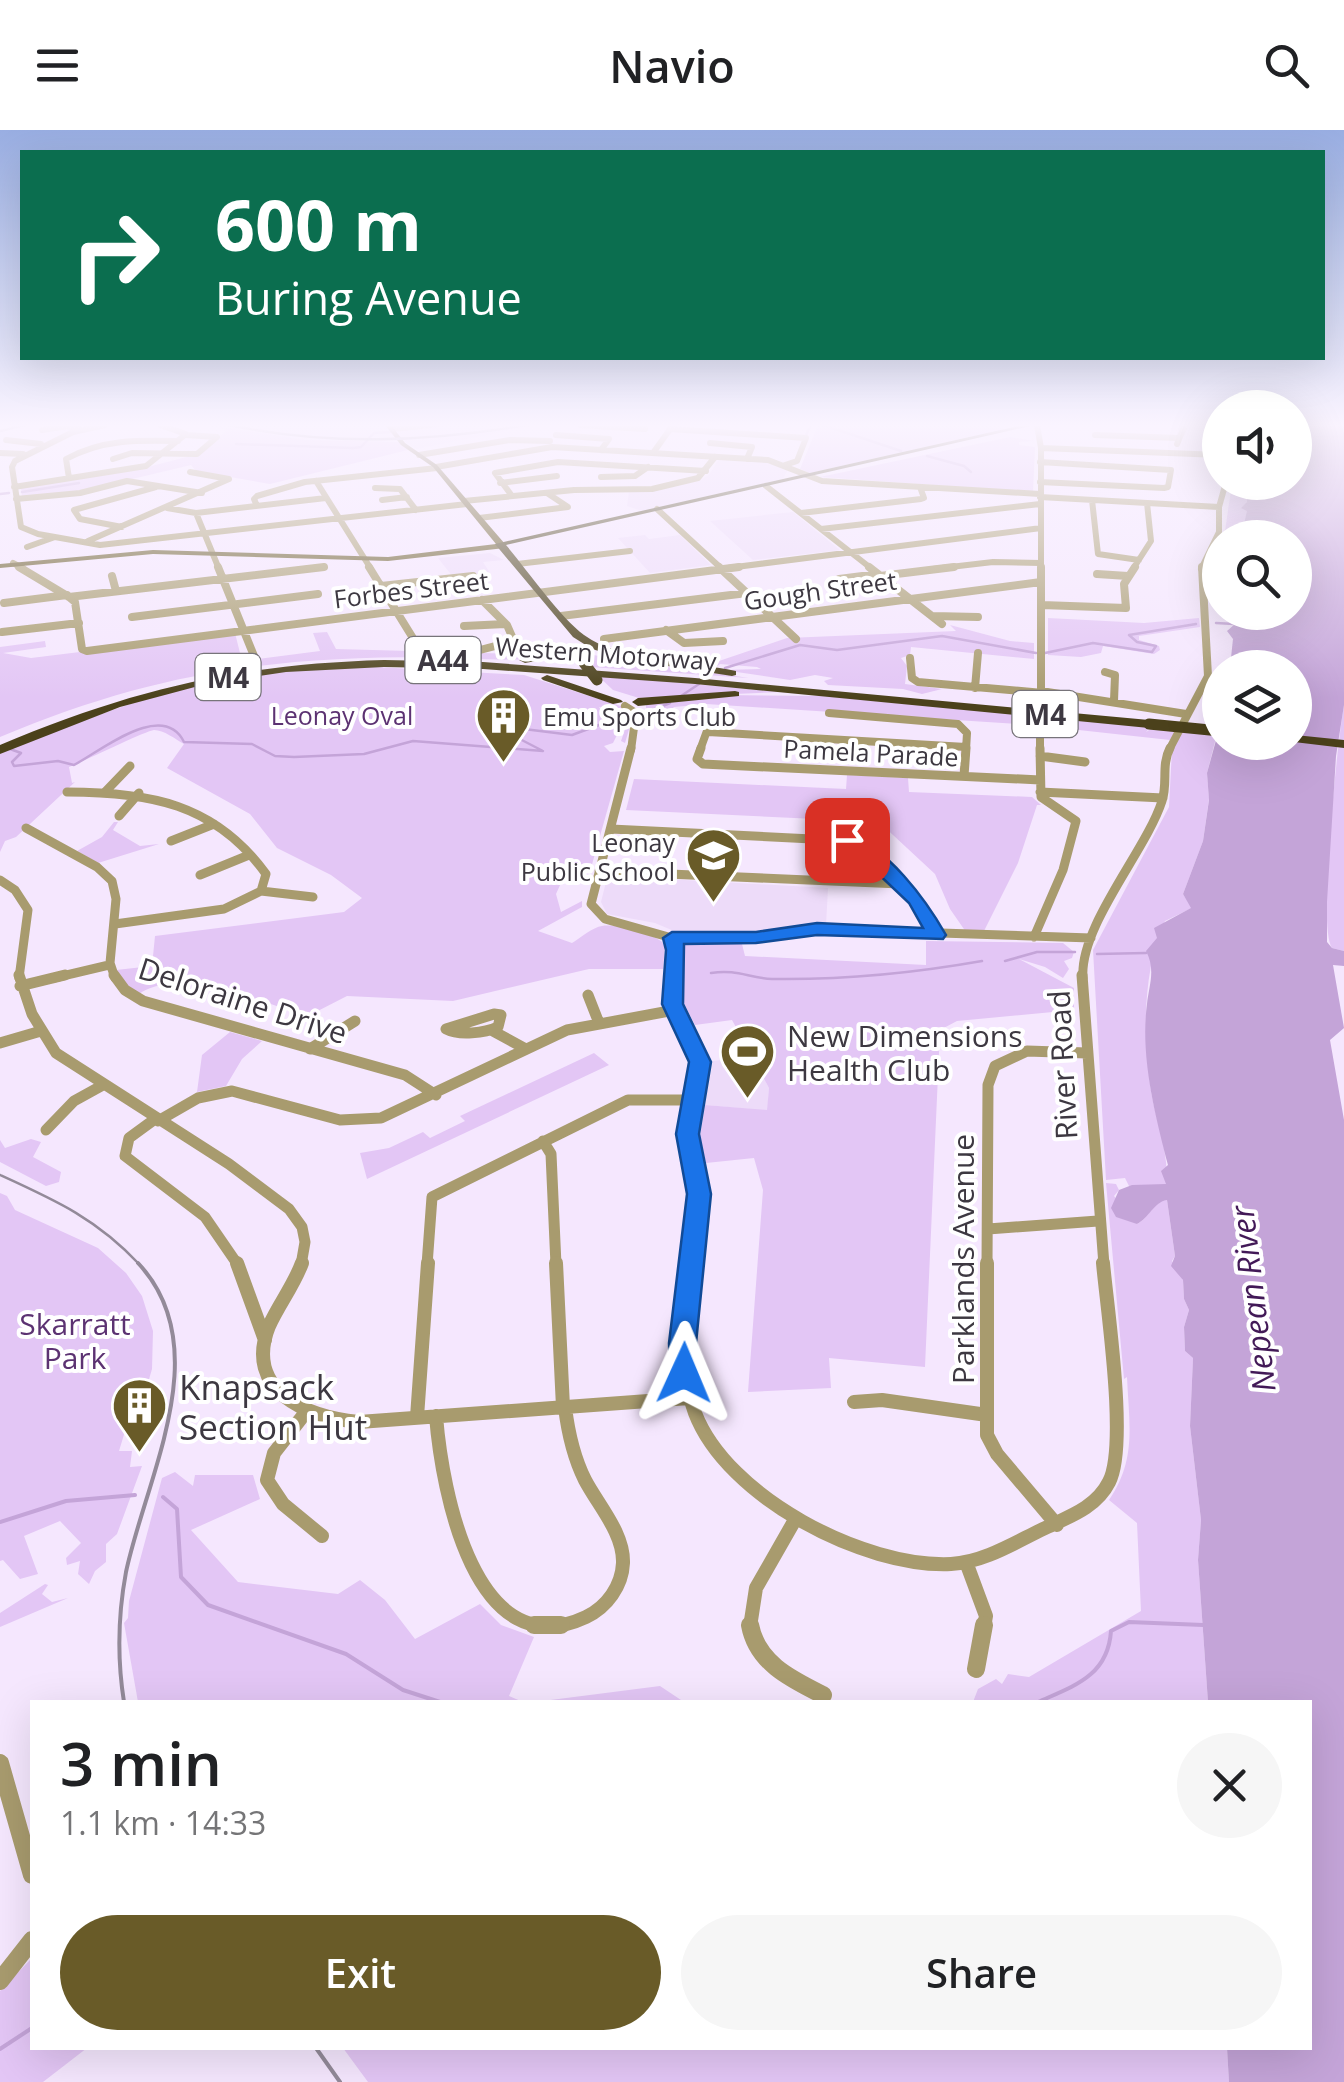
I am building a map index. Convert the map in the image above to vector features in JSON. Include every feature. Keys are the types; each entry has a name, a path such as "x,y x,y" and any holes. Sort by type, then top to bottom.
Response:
{"highway":[{"path":"626,516 501,545 561,616 598,680 625,700 798,694 941,701"},
{"name":"M4","path":"580,650 637,658 701,677 727,672 941,701"},
{"name":"A44","path":"315,662 531,660 580,650"},
{"name":"Western Motorway","path":"0,741 78,708 143,688 222,672 315,662 460,662 701,677 1202,727"},
{"name":"Western Motorway","path":"0,750 103,708 224,677 336,665 701,677"},
{"name":"M4","path":"466,667 550,678 625,700"},
{"path":"1312,738 1344,741"}],"main road":[{"path":"479,518 501,545"},
{"path":"464,552 501,545"},
{"path":"365,559 501,545"},
{"path":"0,566 135,553 365,559 494,552 516,562"}],"street":[{"path":"20,516 22,527 84,543 109,544 357,516"},
{"path":"79,516 122,526"},
{"path":"84,543 147,516"},
{"path":"197,516 254,656"},
{"path":"479,518 494,516"},
{"path":"665,516 796,639"},
{"path":"805,516 942,624"},
{"path":"821,529 935,516"},
{"path":"1041,516 1043,693"},
{"path":"1094,516 1098,554 1140,560"},
{"path":"1042,604 1124,609 1124,584 1152,541 1148,516"},
{"name":"River Road","path":"1057,1525 1098,1498 1113,1475 1117,1450 1081,981 1090,938 1164,798 1164,760 1209,671 1200,571 1219,532 1219,516"},
{"path":"339,518 412,640 423,646 484,650 517,642 514,633 482,600"},
{"name":"Forbes Street","path":"80,622 84,650 1041,528"},
{"path":"27,547 55,537"},
{"path":"594,544 603,554"},
{"path":"516,562 630,551"},
{"path":"839,578 993,562 1041,563"},
{"path":"2,632 80,622 75,602 18,565"},
{"path":"4,602 324,567"},
{"path":"1097,574 1128,576"},
{"path":"112,576 116,592"},
{"path":"381,586 473,576"},
{"name":"Gough Street","path":"604,639 1041,582"},
{"path":"561,616 747,593"},
{"path":"132,617 318,594"},
{"path":"932,616 978,617"},
{"path":"464,626 505,624"},
{"path":"666,630 684,643 723,641"},
{"path":"975,688 978,654"},
{"path":"910,658 912,678 916,681 1114,701 1186,714"},
{"path":"1104,672 1116,675 1114,701"},
{"path":"625,700 642,723 635,733 591,902 595,914 614,923 658,930 672,938 756,938 817,929 1090,938"},
{"path":"828,713 952,722 967,730 964,776"},
{"name":"Pamela Parade","path":"712,717 696,764 1040,780"},
{"path":"1034,937 1063,870 1076,821 1041,798 1041,727"},
{"path":"708,732 966,747"},
{"path":"1040,756 1084,762"},
{"path":"105,792 130,766"},
{"path":"67,792 139,792 172,800 214,824 249,855 266,874 261,891"},
{"path":"119,816 139,792"},
{"path":"1040,792 1164,798"},
{"path":"172,841 214,824"},
{"name":"Deloraine Drive","path":"26,828 108,875 114,887 115,924 109,965 118,986 143,1001 409,1077 436,1094"},
{"path":"611,829 849,841 917,900 936,935"},
{"path":"200,875 249,855"},
{"path":"599,871 900,884"},
{"path":"0,880 22,896 30,913 19,966 20,986 54,1051 270,1192 297,1216 304,1235 303,1255 265,1340"},
{"path":"115,924 218,910 241,904 261,891 312,896"},
{"path":"672,938 675,1010 700,1062 687,1136 699,1194 682,1352 689,1398 704,1431 734,1469 770,1502 796,1518 896,1560 928,1564 966,1562 994,1554 1057,1525"},
{"path":"20,986 109,965"},
{"path":"588,995 599,1022"},
{"path":"675,1010 572,1028 389,1116 348,1121 248,1093 226,1091 198,1098 126,1140 125,1156 213,1225 244,1273 265,1340 270,1379 288,1401 306,1412 348,1421 689,1398"},
{"path":"310,1048 354,1021"},
{"path":"491,1030 526,1049"},
{"path":"0,1042 42,1031"},
{"name":"Parklands Avenue","path":"1057,1525 994,1450 987,1436 988,1085 992,1069 1008,1056 1030,1050 1087,1054"},
{"path":"46,1130 72,1102 103,1085"},
{"path":"417,1417 430,1199 631,1099 694,1100"},
{"path":"436,1416 452,1510 490,1597 520,1622 550,1626 581,1620 602,1606 619,1582 623,1564 619,1546 581,1470 564,1406 551,1154 542,1141"},
{"path":"988,1229 1098,1220"},
{"path":"258,1316 277,1316"},
{"path":"854,1402 882,1400 986,1416"},
{"path":"306,1412 268,1460 265,1478 278,1501 322,1536"},
{"path":"796,1518 754,1589 749,1627 758,1649 778,1672 823,1694"},
{"path":"966,1562 986,1616 976,1668"},
{"path":"0,1763 30,1868"},
{"path":"0,1981 30,1943"}],"shaded area":[{"path":"798,516 840,550 753,560 710,521"},
{"path":"645,535 649,539 680,535 711,565 650,573 618,538"},
{"path":"490,553 504,560 483,562 490,573 453,577 438,558"},
{"name":"Leonay Public School","path":"607,878 828,888 826,925 753,933 674,931 655,923 607,914 601,902"},
{"path":"751,1056 769,1088 767,1117 751,1109 705,1105 713,1061"}],"green space":[{"path":"1227,516 1247,516 1246,520 1227,520"},
{"path":"1048,618 1144,623 1199,618 1200,627 1139,636 1139,640 1159,646 1154,654 1103,646 1101,653 1081,657 1048,655"},
{"path":"950,625 1010,641 1034,643 1034,659 911,647 910,655 901,658 907,666 905,684 942,689 922,694 903,689 828,685 824,681 833,678 815,675 790,680 723,670 761,669 757,667 720,664 714,669 627,653 639,651 719,661 787,638 956,631"},
{"path":"327,632 336,649 524,654 569,648 558,654 526,659 380,657 216,672 111,697 0,737 0,647 45,641 46,647 3,653 31,658 235,633 242,661 320,651 313,633"},
{"path":"593,655 749,678 591,667 587,658"},
{"name":"Leonay Oval","path":"376,667 524,675 627,708 633,716 625,743 621,741 629,718 621,711 599,707 605,716 619,714 625,719 613,743 604,746 610,752 624,751 591,868 566,872 556,894 561,912 582,901 582,907 538,931 572,943 602,926 636,930 665,945 663,969 589,969 453,1001 347,996 308,1016 198,985 155,986 139,994 127,987 116,970 152,966 155,936 344,912 362,898 331,875 277,848 250,814 167,768 184,744 158,730 69,767 72,783 75,782 16,837 5,841 0,852 0,753 113,710 206,683 279,672"},
{"path":"597,675 779,692 639,698 613,690"},
{"path":"724,695 823,696 1150,727 1146,732 1154,727 1176,729 1170,740 1033,725 706,704 674,707 661,719 646,721 646,703"},
{"path":"1344,705 1344,951 1332,948 1327,906 1330,832"},
{"path":"1183,730 1202,732 1202,760 1210,760 1209,799 1203,841 1183,894 1192,908 1165,921 1149,980 1148,1064 1166,1160 1166,1185 1129,1186 1125,1178 1106,1180 1093,950 1169,807 1172,749"},
{"path":"847,775 908,778 909,792 1032,797 1041,805 1037,805 1018,863 983,933 966,932 950,909 935,874 879,822 626,810 634,779 846,789"},
{"path":"118,822 113,830 140,846 159,844 98,863 77,851 102,837"},
{"path":"926,941 1063,943 1074,952 1072,958 1064,961 1069,969 1063,978 1019,959 1074,988 1074,1010 957,1021 940,1030 925,1367 829,1358 831,1388 748,1392 763,1190 754,1158 706,1163 700,1137 705,1105 767,1110 769,1088 732,1020 695,1025 679,995 684,944 742,944 745,956 926,965"},
{"path":"230,1032 262,1041 242,1059 226,1086 197,1092 202,1055"},
{"path":"594,1053 609,1065 367,1179 360,1153 389,1148 423,1132 430,1138 465,1121 460,1116"},
{"path":"31,1139 41,1142 33,1157 61,1172 59,1182 46,1186 0,1162 0,1140 5,1148"},
{"path":"1106,1183 1116,1184 1119,1190 1114,1196 1137,1224 1167,1200 1175,1256 1172,1261 1183,1280 1189,1310 1184,1327 1185,1351 1193,1358 1190,1426 1201,1520 1198,1560 1208,1700 974,1700 978,1689 996,1679 1002,1684 1008,1674 1029,1677 1141,1611 1137,1523 1109,1500 1128,1455 1127,1377 1124,1379"},
{"name":"Skarratt Park","path":"0,1193 7,1196 15,1210 98,1248 126,1273 142,1296 153,1331 152,1369 143,1400 126,1428 119,1451 132,1451 130,1467 142,1466 117,1534 106,1544 106,1562 95,1571 89,1584 78,1574 80,1561 67,1565 66,1558 81,1543 60,1521 24,1536 38,1574 20,1579 0,1561"},
{"path":"175,1472 193,1486 195,1475 253,1475 260,1499 191,1530 238,1582 338,1594 360,1580 385,1600 415,1639 480,1604 501,1625 534,1637 509,1696 518,1700 138,1700 124,1623 162,1478"},
{"path":"48,1585 42,1594 52,1602 68,1598 0,1627 0,1613"},
{"path":"660,1686 681,1700 551,1700"},
{"path":"30,1960 30,2050 84,2050 43,2082 0,2082 0,1991"},
{"path":"344,2050 1227,2050 1229,2082 368,2082"}],"water":[{"name":"Nepean River","path":"1246,516 1344,516 1344,705 1336,756 1327,942 1344,951 1344,966 1333,965 1344,1028 1330,1040 1344,1120 1344,2082 1229,2082 1227,2050 1312,2050 1312,1700 1208,1700 1198,1560 1201,1520 1190,1426 1193,1358 1185,1351 1184,1327 1189,1310 1183,1280 1171,1266 1175,1256 1167,1200 1137,1224 1116,1217 1111,1208 1119,1190 1132,1185 1166,1184 1161,1171 1168,1165 1147,1065 1145,1024 1151,971 1146,951 1157,938 1154,928 1191,908 1183,894 1203,841 1211,760 1312,760 1312,650 1232,650 1233,639 1227,631 1312,630 1312,520 1245,520"}],"waterway":[{"path":"1045,653 1093,643 1152,652 1156,646 1137,642 1129,635 1196,624"},
{"path":"725,668 800,645 837,650 942,636 1036,653"},
{"path":"703,675 707,673"},
{"path":"681,696 699,684"},
{"path":"648,712 670,703"},
{"path":"524,729 572,735 618,718"},
{"path":"10,749 21,753 12,762 14,766 58,761 74,765 132,732 162,726 174,730 184,742 252,744 275,756 364,754 413,741 543,751 514,736 516,731"},
{"path":"1005,961 1037,952 1075,952"},
{"path":"1097,954 1146,953"},
{"path":"711,973 772,979 824,978 982,961"},
{"path":"0,1522 66,1501 135,1495"},
{"path":"163,1497 177,1509 181,1577 208,1605 346,1654 403,1690 434,1700"},
{"path":"1042,1700 1096,1669 1111,1631 1129,1622 1203,1625"},
{"path":"0,2049 30,2029"}],"railway":[{"path":"0,1175 75,1212 138,1263"},
{"path":"124,1700 119,1653 123,1588 170,1414 175,1373 173,1334 161,1297 138,1263"},
{"path":"317,2050 340,2082"}],"place":[{"name":"Emu Sports Club","path":"504,765"},
{"name":"Leonay Public School","path":"714,905"},
{"name":"New Dimensions Health Club","path":"748,1101"},
{"name":"Knapsack Section Hut","path":"140,1455"}],"route":[{"path":"684,1373 683,1343 699,1194 687,1134 700,1062 673,1004 676,950 672,938 756,938 817,929 936,935 917,900 857,844 847,840"}]}
